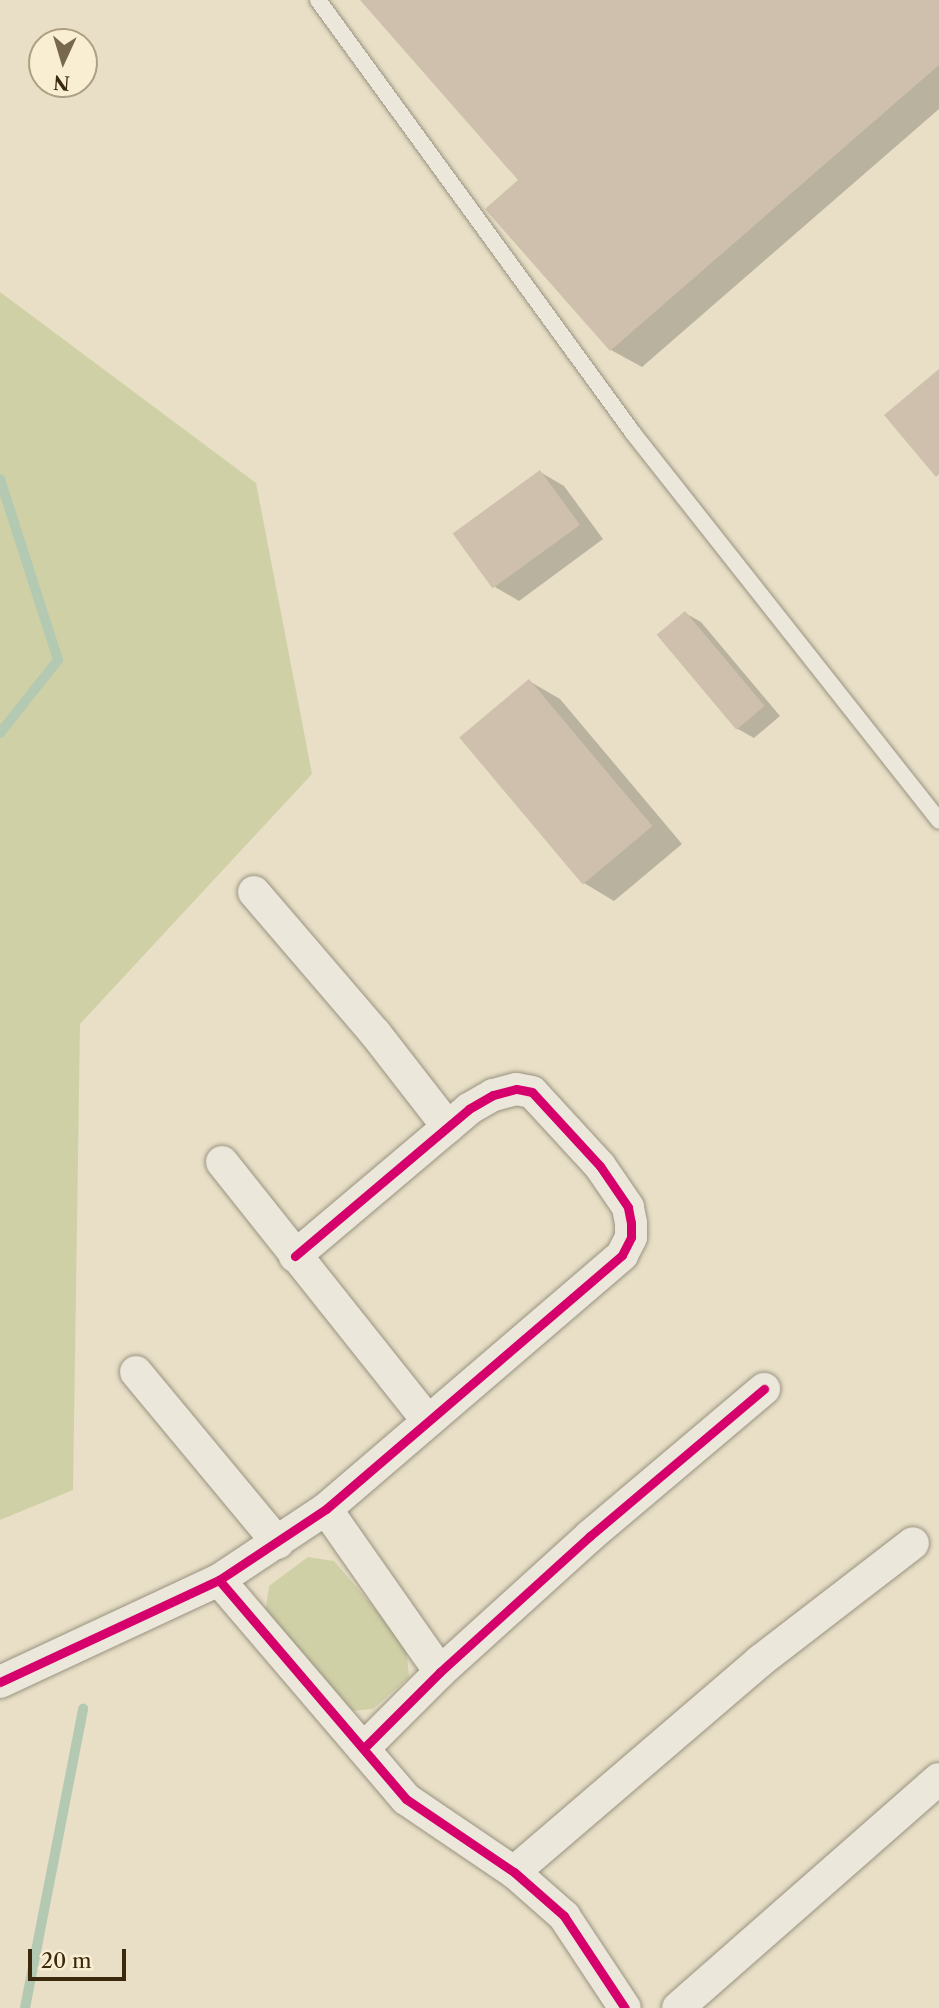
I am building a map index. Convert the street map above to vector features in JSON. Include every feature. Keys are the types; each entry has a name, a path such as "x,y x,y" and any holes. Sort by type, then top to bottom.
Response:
{"street":[{"path":"254,892 375,1032 448,1127"},
{"path":"0,1682 219,1580 326,1510 427,1420 622,1255 631,1237 628,1207 600,1166 532,1091 493,1095 448,1127 295,1255"},
{"path":"222,1162 427,1420"},
{"path":"136,1372 278,1543"},
{"path":"364,1748 440,1672 590,1536 764,1389"},
{"path":"326,1510 440,1672"},
{"path":"514,1872 760,1661 913,1543"},
{"path":"219,1580 262,1635 406,1799 514,1872 564,1916 625,2008"},
{"path":"678,2008 939,1779"}],"lane":[{"path":"318,0 633,433 939,821"}],"green space":[{"path":"0,292 256,483 312,774 80,1024 73,1490 0,1520"},
{"path":"308,1557 334,1561 406,1645 409,1677 373,1709 350,1711 265,1615 269,1586"}],"building":[{"path":"360,0 939,0 939,65 610,351 485,209 518,180"},
{"path":"939,369 939,474 936,477 884,415"},
{"path":"540,470 580,525 493,588 453,533"},
{"path":"685,611 765,706 736,730 657,635"},
{"path":"529,679 652,826 583,885 459,737"}],"waterway":[{"path":"0,479 58,660 0,733"},
{"path":"25,2008 83,1709"}],"cycle path":[{"path":"0,1682 219,1580 326,1509 622,1255 631,1237 631,1223 628,1207 600,1166 532,1092 516,1089 493,1095 469,1109 295,1256"},
{"path":"364,1748 440,1672 590,1536 764,1389"},
{"path":"219,1580 406,1799 514,1872 564,1916 625,2008"}]}
